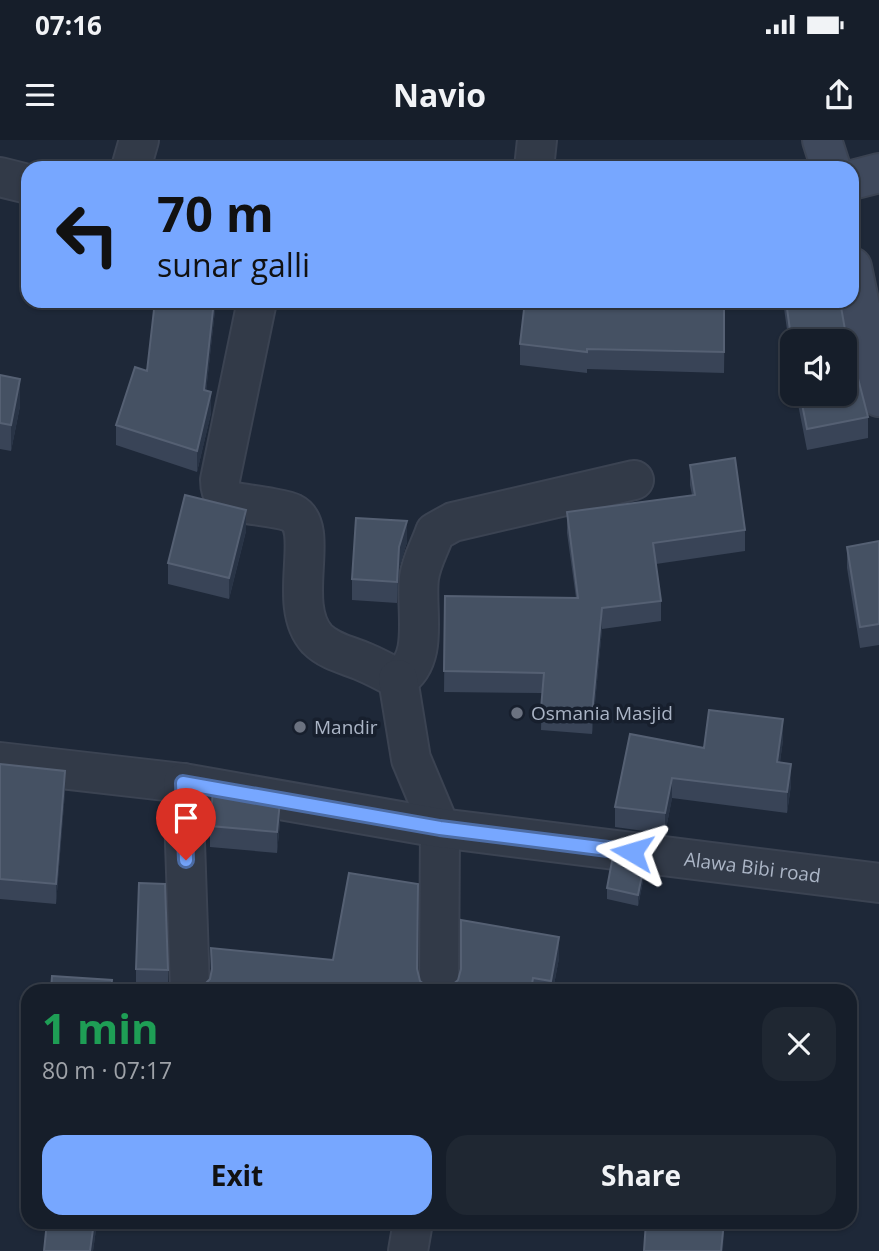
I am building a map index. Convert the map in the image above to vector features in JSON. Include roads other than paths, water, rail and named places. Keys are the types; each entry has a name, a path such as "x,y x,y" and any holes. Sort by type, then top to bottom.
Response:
{"street":[{"path":"133,161 139,140"},
{"path":"535,161 537,140"},
{"path":"822,140 829,161"},
{"path":"859,178 879,173"},
{"path":"0,177 21,182"},
{"path":"859,301 879,397"},
{"path":"256,308 220,491 234,502 293,513 301,523 306,538 302,603 307,624 315,637 326,648 398,679"},
{"path":"398,679 409,672 418,649 419,575 435,532 453,522 634,480"},
{"path":"398,679 411,760 440,828 439,984"},
{"name":"Alawa Bibi road","path":"0,762 183,783 440,828 879,883"},
{"path":"183,783 190,984"},
{"path":"408,1251 412,1229"}],"place":[{"name":"Osmania Masjid","path":"517,713"},
{"name":"Mandir","path":"300,727"}]}
